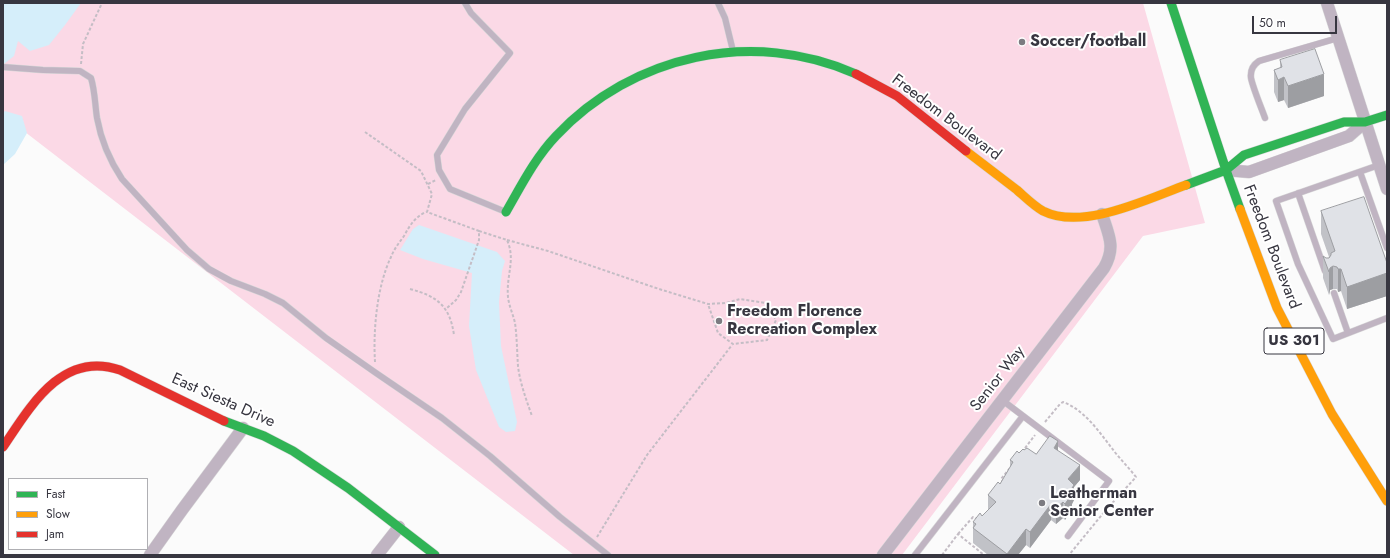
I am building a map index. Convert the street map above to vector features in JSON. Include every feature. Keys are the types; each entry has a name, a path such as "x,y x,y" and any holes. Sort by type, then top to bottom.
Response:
{"main road":[{"name":"Freedom Boulevard","path":"1171,3 1226,170 1277,308 1332,414 1387,501"},
{"name":"Freedom Boulevard","path":"506,212 526,176 556,136 595,102 636,77 660,67 688,59 733,52 771,52 819,60 875,83 897,96 1035,205 1044,211 1068,218 1081,218 1102,214 1134,204 1226,170"},
{"path":"1226,170 1244,155 1344,122 1365,122 1387,115"},
{"name":"East Siesta Drive","path":"3,447 30,408 58,378 83,367 100,366 114,368 211,415 279,443 293,451 358,496 435,555"}],"street":[{"path":"1327,3 1387,189"},
{"path":"1226,170 1249,172 1349,136 1365,122"},
{"name":"Senior Way","path":"883,555 1106,263 1111,251 1111,240 1102,214"},
{"path":"150,555 243,428"},
{"path":"377,555 399,527"}],"lane":[{"path":"465,3 471,13 510,52 465,109 444,142 437,155 439,170 450,190 506,212"},
{"path":"718,3 725,18 733,52"},
{"path":"1265,118 1251,78 1254,65 1259,62 1338,38"},
{"path":"3,67 80,71 91,78 95,92 97,119 104,145 114,168 122,179 187,250 209,269 231,281 265,294 283,304 326,338 442,418 490,456 560,517 608,555"},
{"path":"1379,165 1276,201 1298,264 1333,339 1387,318"},
{"path":"1360,172 1387,248"},
{"path":"1298,193 1327,276"},
{"path":"1334,293 1348,333"},
{"path":"1002,400 1109,481 1068,536"},
{"path":"915,555 1023,416"}],"path":[{"path":"80,71 83,44 102,3"},
{"path":"365,132 421,171 432,194 426,212 418,216 407,230 391,256 380,287 374,343 376,373"},
{"path":"426,212 479,231 548,251 708,304 726,303 740,299 766,303 776,320 767,340 733,344 718,333 708,304"},
{"path":"446,309 461,292 468,276 479,240 479,231"},
{"path":"507,240 511,248 512,260 507,284 508,298 514,322 521,383 532,416"},
{"path":"410,289 433,297 446,309 453,322 454,335"},
{"path":"593,543 647,455 733,344"},
{"path":"1018,457 1040,429 1048,416"},
{"path":"1005,484 1001,479 1014,463"},
{"path":"942,555 972,517 981,522"},
{"path":"958,534 984,555"}],"shaded area":[{"path":"3,3 1143,3 1205,223 1143,236 902,555 574,555 3,115"}],"water":[{"path":"4,3 81,3 49,45 30,51 18,41 14,56 4,64"},
{"path":"5,111 22,116 27,133 15,154 3,165 3,113"},
{"path":"419,225 497,252 505,261 502,271 499,302 501,346 517,422 515,431 506,432 499,427 476,370 469,326 472,273 423,259 400,250 413,229"}],"building":[{"path":"1315,49 1324,74 1288,86 1284,77 1278,80 1274,70 1282,67 1280,60"},
{"path":"1364,197 1387,263 1387,273 1347,287 1341,269 1333,266 1330,268 1329,272 1323,256 1329,258 1331,253 1335,251 1321,211"},
{"name":"Leatherman Senior Center","path":"1050,436 1058,441 1054,448 1080,465 1068,479 1074,485 1070,491 1072,494 1065,504 1063,502 1056,508 1051,504 1030,532 1026,529 1007,554 973,528 976,524 973,522 980,513 982,516 996,502 988,495 998,482 1000,484 1013,462 1010,460 1017,451 1019,453 1023,449 1024,450 1027,448 1036,454"}],"traffic: fast":[{"path":"1171,3 1240,209"},
{"path":"506,212 535,163 556,136 586,108 620,86 657,69 696,57 736,52 776,53 817,60 856,74"},
{"path":"1186,185 1226,170 1244,155 1344,122 1365,122 1387,115"},
{"path":"224,421 264,436 293,451 348,488 435,555"}],"traffic: slow":[{"path":"966,151 1017,190 1036,207 1059,216 1077,217 1115,211 1186,185"},
{"path":"1240,209 1277,308 1332,414 1387,501"}],"traffic: jam":[{"path":"856,74 897,96 966,151"},
{"path":"3,447 25,415 50,386 65,375 81,368 99,366 120,370 224,421"}],"place":[{"name":"Soccer/football","path":"1022,42"},
{"name":"Freedom Florence Recreation Complex","path":"719,321"},
{"name":"Leatherman Senior Center","path":"1042,503"}]}
